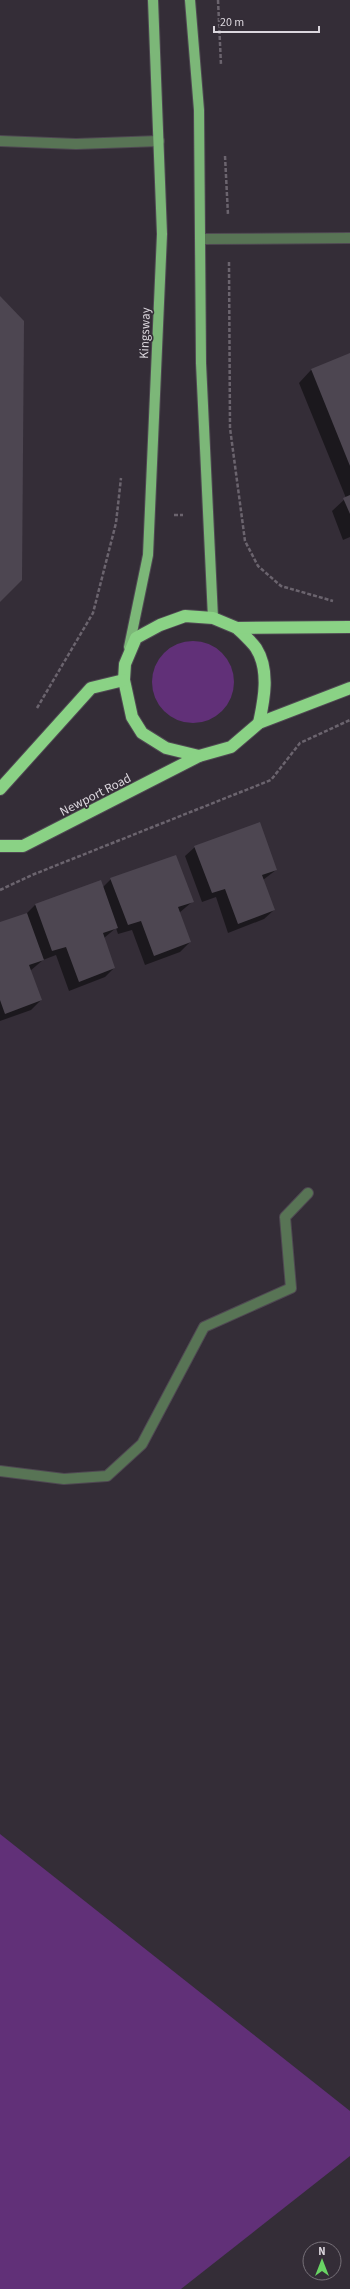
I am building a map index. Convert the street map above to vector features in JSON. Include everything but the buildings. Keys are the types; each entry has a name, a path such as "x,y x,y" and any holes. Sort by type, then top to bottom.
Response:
{"highway":[{"name":"Newport Road","path":"199,756 166,748 142,733 132,717 124,680 125,664 136,638 160,625 185,616 214,618 237,628 256,648 265,672 264,701 259,723"},
{"name":"Newport Road","path":"237,628 350,627"},
{"path":"0,788 91,688 124,680"},
{"name":"Newport Road","path":"0,846 23,846 199,756 230,747 259,723 350,688"}],"main road":[{"name":"Kingsway","path":"125,664 148,554 162,234 153,0"},
{"path":"190,0 199,110 201,363 214,618"}],"street":[{"path":"0,141 76,144 159,141"},
{"path":"201,239 350,238"},
{"path":"0,1471 64,1479 107,1476 113,1471 142,1444 204,1327 291,1288 285,1217 308,1193"}],"path":[{"path":"229,284 230,428 245,541 258,566 281,586 336,602"},
{"path":"32,714 93,613 116,523 122,478"},
{"path":"0,890 32,875 271,780 300,743 350,720"}],"shaded area":[{"path":"193,641 209,644 222,653 231,666 234,682 231,698 222,711 209,720 193,723 177,720 164,711 155,698 152,682 155,666 164,653 177,644"},
{"path":"0,1834 350,2111 350,2156 181,2289 0,2289"}]}
